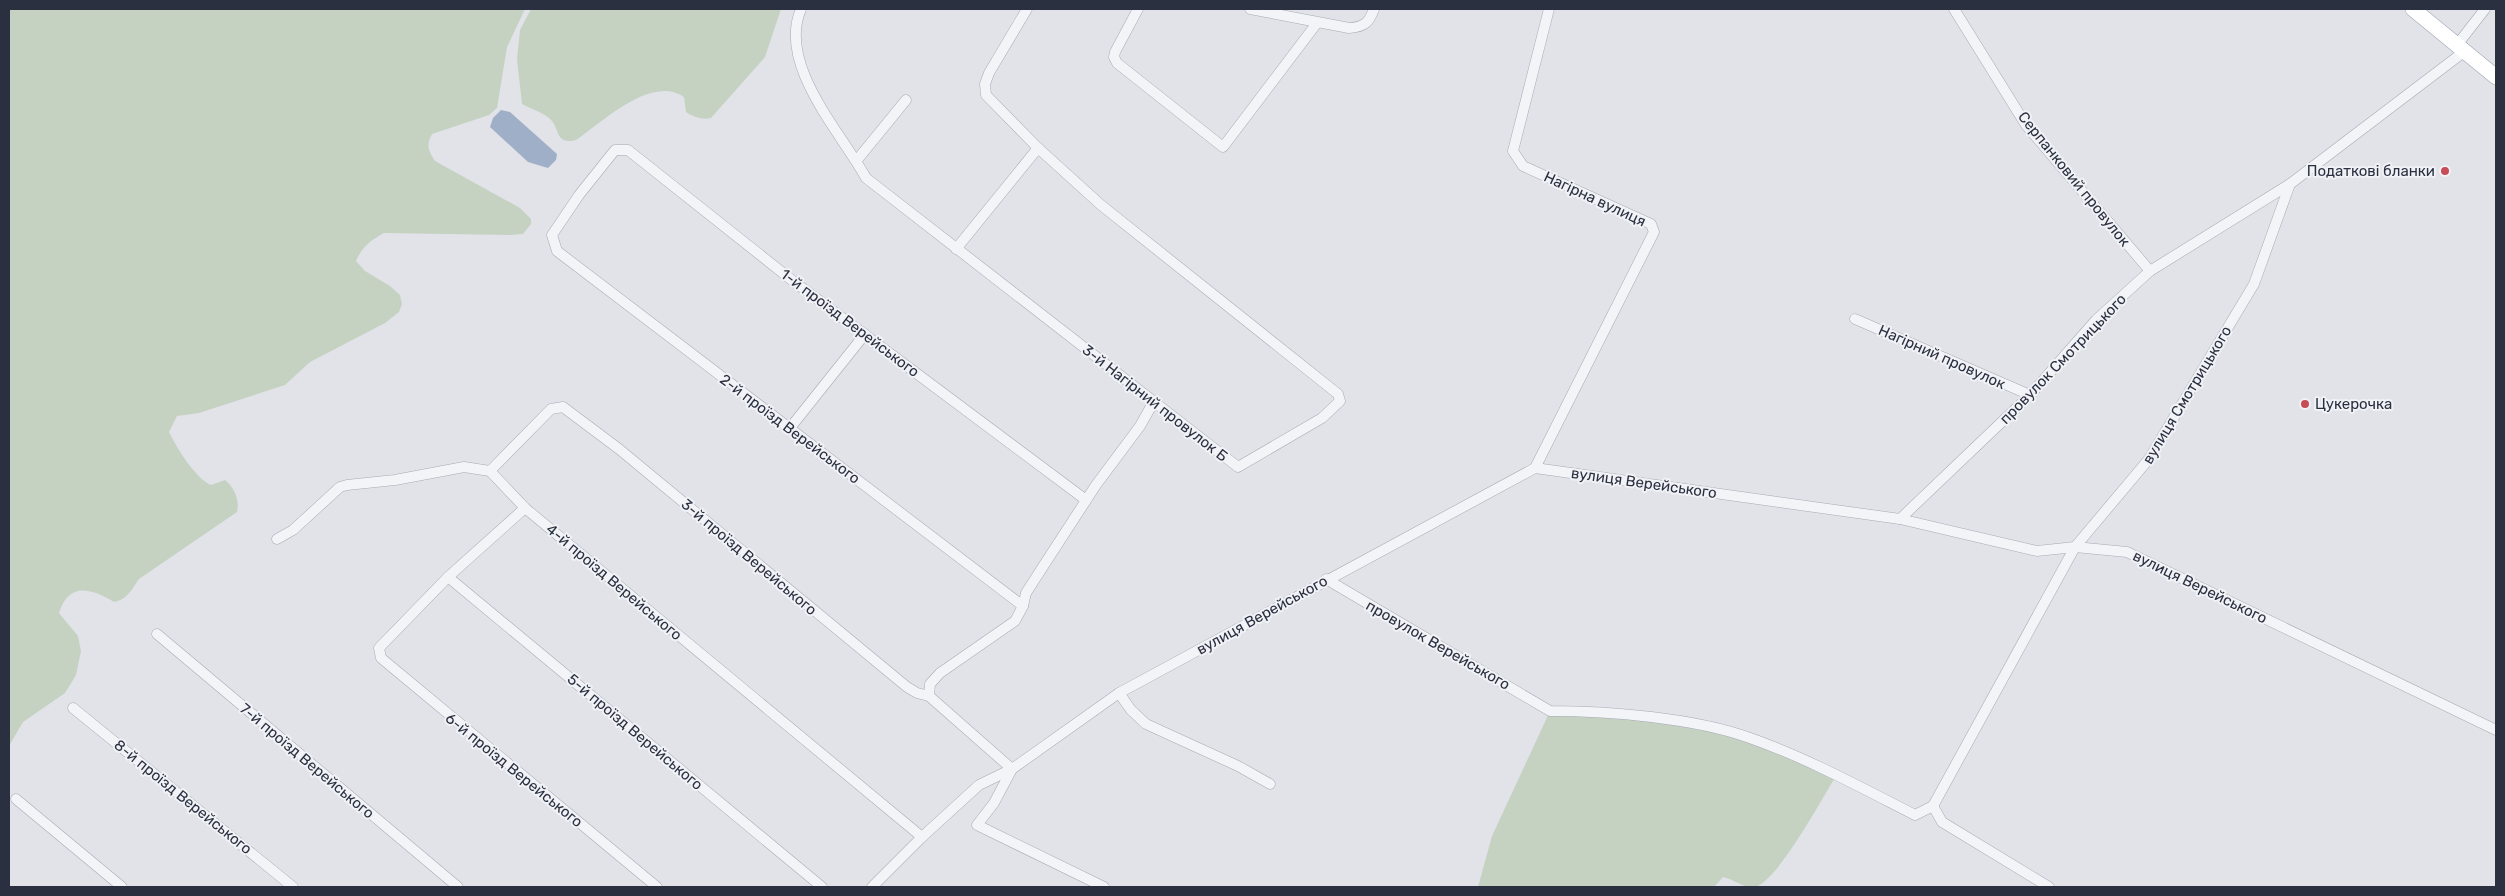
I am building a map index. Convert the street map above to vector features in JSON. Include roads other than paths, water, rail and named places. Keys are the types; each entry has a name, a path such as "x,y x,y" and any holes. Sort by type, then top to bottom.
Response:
{"main road":[{"path":"2413,9 2496,77"}],"street":[{"name":"3-й Нагірний провулок Б","path":"801,9 797,25 797,54 828,118 857,160 866,178 956,249 1238,467 1322,418 1340,401 1338,394 1108,211 1038,148 986,94 985,84 1009,37 1027,9"},
{"path":"1138,9 1115,52 1114,57 1117,63 1223,147 1317,23"},
{"path":"1250,9 1349,28 1361,27 1370,21 1374,9"},
{"name":"Нагірна вулиця","path":"1535,468 1654,232 1651,224 1523,166 1513,151 1549,9"},
{"name":"Серпанковий провулок","path":"1954,9 2026,125 2150,271"},
{"path":"2290,184 2461,48 2485,9"},
{"path":"857,160 906,100"},
{"path":"956,249 1038,148"},
{"name":"1-й проїзд Верейського","path":"557,251 552,235 578,195 615,150 628,150 793,281 1086,500"},
{"name":"провулок Смотрицького","path":"1900,519 2030,395 2096,320 2150,271 2290,184"},
{"name":"вулиця Смотрицького","path":"1933,806 2076,547 2149,459 2254,284 2290,184"},
{"name":"2-й проїзд Верейського","path":"557,251 1023,606"},
{"name":"Нагірний провулок","path":"1855,319 2030,395"},
{"path":"790,428 865,334"},
{"path":"930,696 930,684 940,673 1015,621 1023,606 1026,593 1086,500 1140,426 1153,403"},
{"name":"3-й проїзд Верейського","path":"490,472 551,409 563,407 620,450 907,687 917,693 930,696 1012,769"},
{"path":"277,539 293,530 340,487 395,480 464,467 490,472"},
{"name":"вулиця Верейського","path":"872,887 922,837 979,785 1012,769 1119,693 1326,579 1535,468 1900,519 2037,551 2076,547 2127,552 2496,730"},
{"name":"4-й проїзд Верейського","path":"490,472 525,508 922,837"},
{"path":"448,577 525,508"},
{"name":"6-й проїзд Верейського","path":"448,577 379,648 381,658 418,691 657,887"},
{"name":"5-й проїзд Верейського","path":"448,577 822,887"},
{"name":"провулок Верейського","path":"1326,579 1550,711 1579,711 1631,716 1691,723 1725,730 1773,747 1915,815 1933,806"},
{"name":"7-й проїзд Верейського","path":"157,634 458,887"},
{"path":"1119,693 1131,710 1146,724 1238,766 1270,784"},
{"name":"8-й проїзд Верейського","path":"73,708 293,887"},
{"path":"1012,769 994,803 977,825 1104,887"},
{"path":"16,799 122,887"},
{"path":"1933,806 1942,822 2049,887"}],"water":[{"path":"501,110 510,112 557,154 556,160 548,168 528,162 490,127 493,118"}],"place":[{"name":"Податкові бланки","path":"2445,171"},
{"name":"Цукерочка","path":"2305,404"}]}
